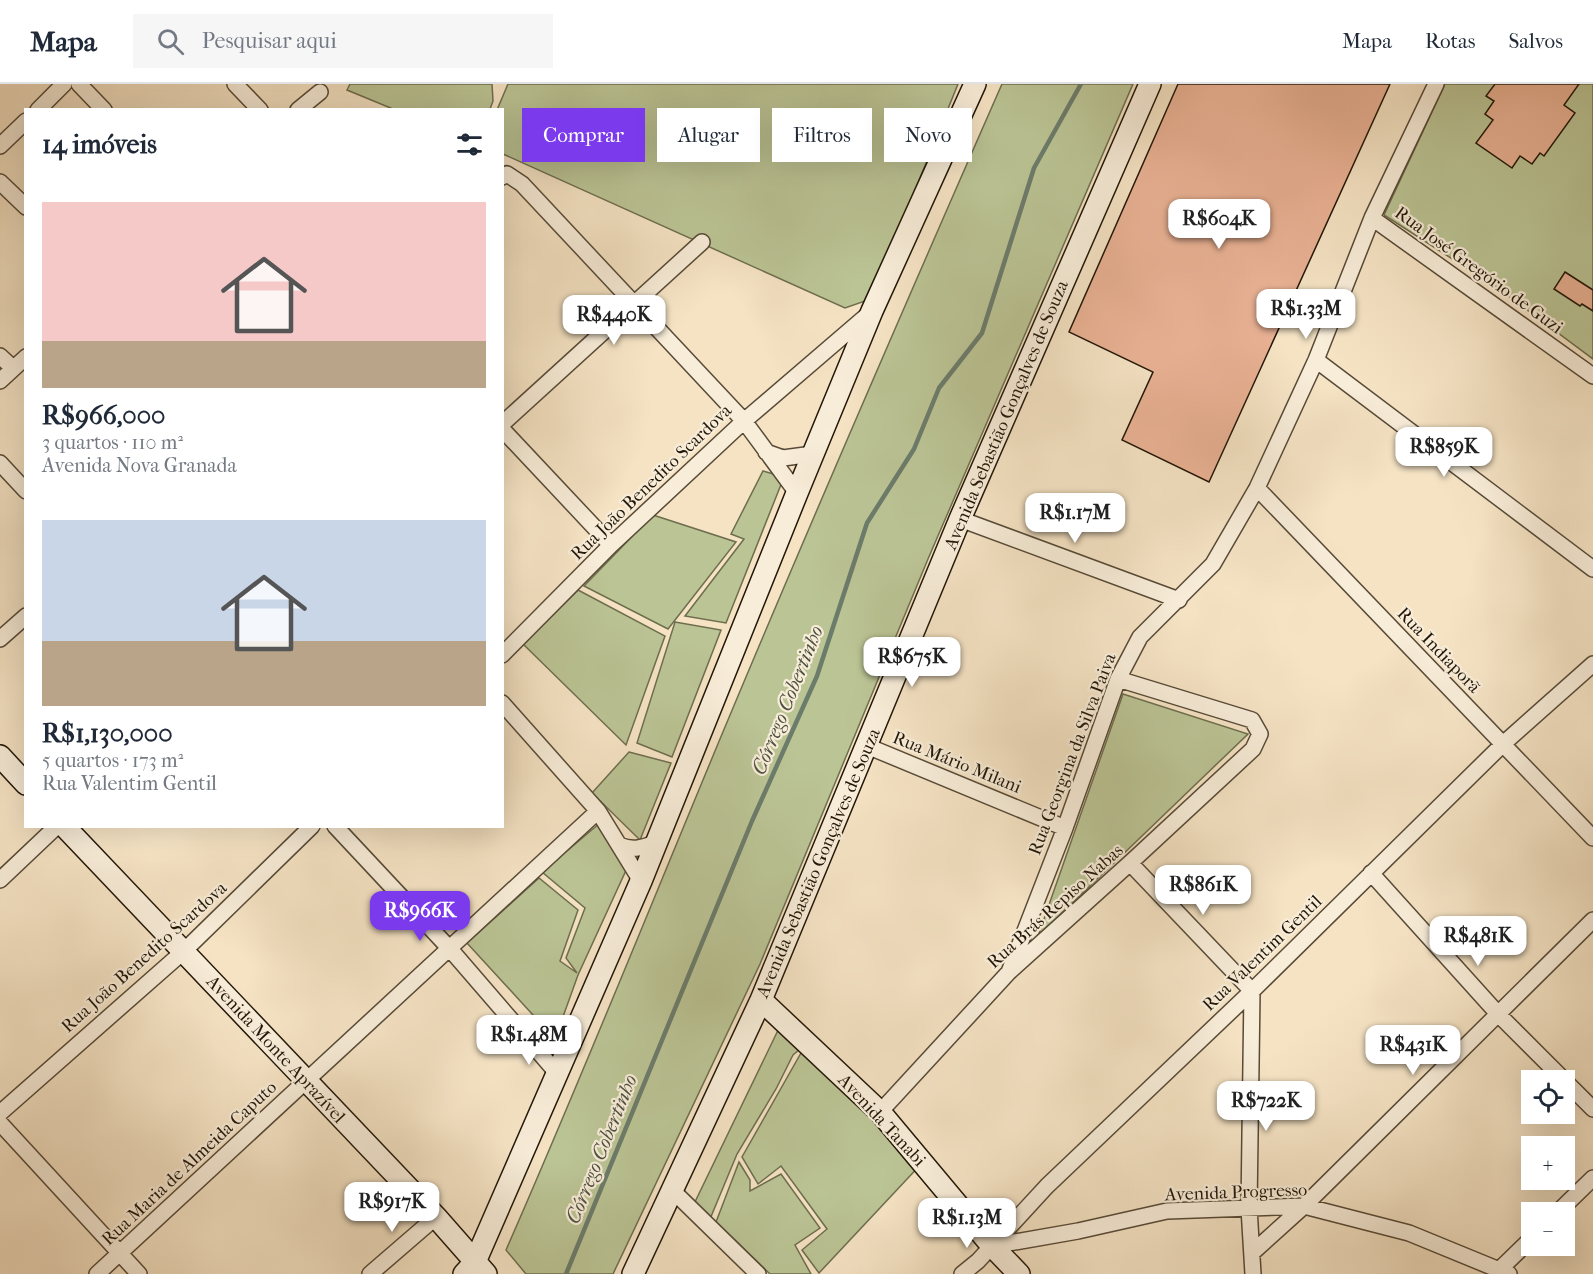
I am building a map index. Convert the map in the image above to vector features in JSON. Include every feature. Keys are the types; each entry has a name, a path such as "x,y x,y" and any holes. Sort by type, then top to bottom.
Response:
{"main road":[{"path":"475,1270 557,1073 641,881 872,311 975,84"},
{"name":"Avenida Sebastião Gonçalves de Souza","path":"633,1274 761,1000 960,519 1150,84"},
{"path":"0,756 24,782"},
{"name":"Avenida Monte Aprazível","path":"66,828 436,1217 475,1270"},
{"name":"Avenida Tanabi","path":"761,1000 880,1112 992,1246 1019,1274"}],"street":[{"path":"40,108 64,84"},
{"path":"79,84 102,108"},
{"path":"235,84 258,108"},
{"name":"Rua Georgina da Silva Paiva","path":"1009,972 1065,828 1118,679 1140,636 1214,564 1257,488 1316,360 1372,218 1436,84"},
{"path":"300,108 320,92"},
{"path":"0,146 24,123"},
{"path":"505,175 522,184 744,421 797,493"},
{"path":"0,182 24,205"},
{"name":"Rua José Gregório de Guzi","path":"1372,218 1593,375"},
{"path":"504,422 702,242"},
{"name":"Rua João Benedito Scardova","path":"504,653 611,545 744,421 872,311"},
{"path":"832,344 855,352"},
{"path":"0,356 13,368"},
{"path":"0,381 24,359"},
{"path":"1316,360 1593,569"},
{"path":"504,431 611,545"},
{"path":"766,452 783,458 813,454"},
{"path":"0,463 24,489"},
{"name":"Rua Indiaporã","path":"1257,488 1593,838"},
{"path":"960,519 1179,600"},
{"path":"0,639 24,618"},
{"name":"Rua Valentim Gentil","path":"962,1274 978,1262 1047,1186 1252,991 1503,744 1593,664"},
{"name":"Rua Brás Repiso Nabas","path":"880,1112 1009,972 1253,749 1260,734 1252,720 1118,679"},
{"path":"504,705 598,811 641,881"},
{"name":"Rua Mário Milani","path":"867,746 1065,828"},
{"name":"Rua Maria de Almeida Caputo","path":"97,1274 598,811"},
{"path":"0,880 55,828"},
{"name":"Rua João Benedito Scardova","path":"0,1113 184,951 310,828"},
{"path":"337,828 450,949 557,1073"},
{"path":"619,845 629,849 643,848 657,842"},
{"path":"1130,863 1252,991 1249,1208 1253,1274"},
{"path":"1371,873 1499,1015 1554,1070"},
{"path":"1252,1253 1304,1206 1593,920"},
{"path":"526,1038 538,1044 552,1045 572,1041"},
{"path":"1575,1091 1593,1109"},
{"path":"0,1123 139,1274"},
{"path":"1568,1202 1593,1178"},
{"path":"673,1191 758,1274"},
{"name":"Avenida Progresso","path":"992,1246 1078,1231 1167,1211 1304,1206 1409,1233 1502,1272"},
{"path":"370,1274 436,1217"},
{"path":"1502,1272 1521,1250"}],"green space":[{"path":"350,84 492,84 493,101 490,108 391,108 347,90"},
{"path":"508,84 958,84 948,108 884,108 884,162 926,162 871,299 845,308 504,154 504,108 498,108"},
{"path":"1002,84 1133,84 928,559 760,964 613,1274 526,1274 506,1250 793,566 968,162 972,162 972,153"},
{"path":"1445,84 1593,84 1593,359 1499,289 1384,215"},
{"path":"763,471 784,477 726,623 685,616 744,539 731,534"},
{"path":"653,515 736,542 668,629 584,586"},
{"path":"578,590 665,636 626,745 523,644"},
{"path":"675,622 721,630 672,757 637,743"},
{"path":"1123,694 1248,734 1038,936"},
{"path":"629,752 671,763 640,840 592,793"},
{"path":"600,823 628,866 578,975 555,1039 467,943 539,878 578,910 560,961 577,973 566,958 585,908 542,872"},
{"path":"782,1022 805,1045 793,1055 776,1089 737,1154 710,1219 693,1206"},
{"path":"801,1053 809,1054 923,1162 819,1273 802,1250 827,1229 781,1166 758,1184 742,1157"},
{"path":"739,1162 750,1180 750,1191 781,1174 820,1228 795,1245 811,1274 770,1274 716,1222"}],"building":[{"path":"1178,84 1390,84 1209,482 1122,440 1153,372 1069,332"},
{"path":"1495,84 1579,84 1564,105 1575,113 1544,156 1540,153 1532,164 1520,156 1512,168 1476,143 1493,120 1485,114 1494,101 1486,96"},
{"path":"1565,272 1593,290 1593,311 1582,304 1580,306 1554,289"}],"waterway":[{"name":"Córrego Cobertinho","path":"566,1274 752,821 817,676 867,523 914,449 939,388 982,333 1034,168 1081,84"}]}
